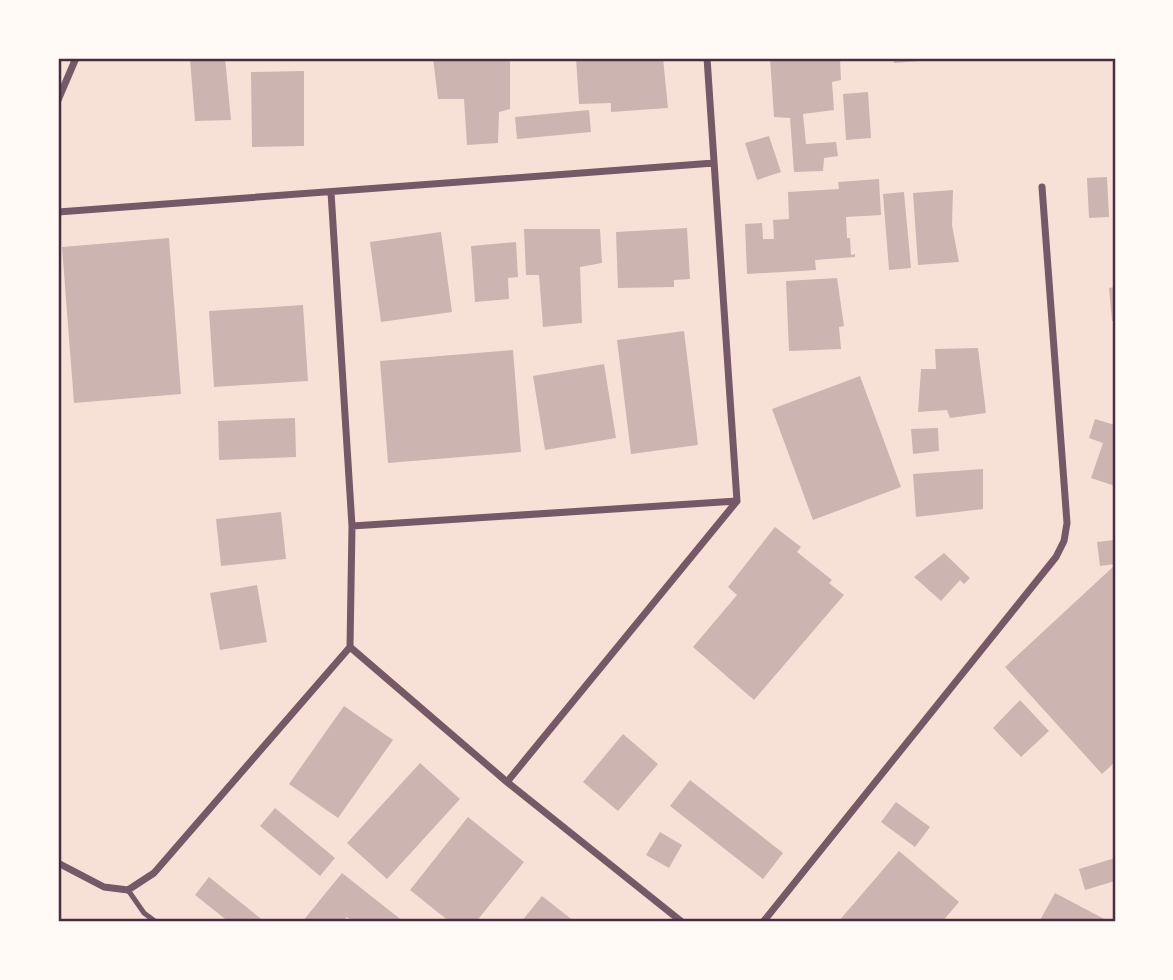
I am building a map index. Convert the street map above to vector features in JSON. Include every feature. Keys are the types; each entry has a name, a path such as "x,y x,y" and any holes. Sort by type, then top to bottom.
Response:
{"street":[{"path":"58,100 76,58"},
{"path":"507,782 737,501 707,58"},
{"path":"58,212 714,163"},
{"path":"763,922 1056,557 1063,541 1067,523 1042,187"},
{"path":"58,863 104,887 128,890 154,873 350,647 352,526 331,192"},
{"path":"352,526 737,501"},
{"path":"350,647 507,782 682,922"}],"lane":[{"path":"128,890 144,913 156,922"}],"building":[{"path":"225,58 231,120 195,121 190,59"},
{"path":"433,58 510,58 510,109 499,112 498,143 467,145 464,99 438,99"},
{"path":"576,58 663,58 668,108 611,112 611,103 579,104"},
{"path":"770,58 840,58 841,80 832,82 834,110 803,114 806,144 836,142 838,156 824,158 823,171 794,172 790,118 774,117"},
{"path":"894,58 935,58 935,60 894,63"},
{"path":"304,71 304,146 252,147 251,72"},
{"path":"868,92 871,138 846,140 843,94"},
{"path":"589,110 591,132 517,139 515,117"},
{"path":"769,136 781,172 757,180 745,143"},
{"path":"1107,177 1109,217 1089,218 1087,178"},
{"path":"879,179 881,215 846,217 847,238 850,238 851,255 855,254 855,257 815,260 816,270 747,274 745,224 762,223 763,239 774,239 773,220 789,219 788,192 839,189 838,182"},
{"path":"953,190 952,225 959,262 918,265 913,193"},
{"path":"904,192 911,268 889,270 883,194"},
{"path":"687,228 690,279 674,280 674,287 618,288 616,232"},
{"path":"524,229 600,229 602,263 580,267 582,323 543,327 539,275 526,275"},
{"path":"441,232 452,312 381,322 370,242"},
{"path":"169,238 181,394 74,403 62,247"},
{"path":"516,242 518,277 508,278 509,299 475,302 471,246"},
{"path":"837,278 844,326 839,327 841,349 789,351 786,281"},
{"path":"1115,287 1115,321 1112,321 1109,288"},
{"path":"303,305 308,381 214,387 209,311"},
{"path":"684,331 698,445 631,454 617,340"},
{"path":"978,348 986,413 950,418 947,410 918,412 921,369 936,369 935,349"},
{"path":"513,350 521,452 388,463 380,361"},
{"path":"604,364 616,438 545,450 533,376"},
{"path":"860,376 901,487 813,520 772,409"},
{"path":"295,418 296,457 219,460 218,421"},
{"path":"1095,419 1115,425 1115,486 1091,478 1103,443 1089,438"},
{"path":"938,428 939,451 913,454 911,429"},
{"path":"983,469 983,509 916,517 913,474"},
{"path":"281,512 286,559 221,566 216,519"},
{"path":"775,527 801,547 797,552 832,580 829,583 844,595 754,700 693,647 737,595 728,587"},
{"path":"1115,540 1115,564 1100,566 1097,542"},
{"path":"944,553 970,578 964,584 960,580 941,601 914,577"},
{"path":"1115,565 1115,762 1102,774 1005,667"},
{"path":"257,585 267,642 220,650 210,593"},
{"path":"1020,700 1049,731 1021,757 993,728"},
{"path":"344,706 393,740 338,818 289,784"},
{"path":"623,734 658,764 618,811 583,782"},
{"path":"420,763 460,799 387,879 347,843"},
{"path":"690,780 783,853 763,879 670,806"},
{"path":"896,802 930,827 915,847 881,822"},
{"path":"275,808 335,858 320,876 260,826"},
{"path":"468,817 524,862 476,922 450,922 410,890"},
{"path":"660,832 682,845 669,868 646,855"},
{"path":"899,851 959,902 942,922 838,922"},
{"path":"1115,858 1115,881 1085,890 1079,869"},
{"path":"342,873 404,922 353,922 347,917 342,922 302,922"},
{"path":"209,877 265,922 229,922 195,895"},
{"path":"1055,893 1110,922 1039,922"},
{"path":"542,896 575,922 521,922"}]}
